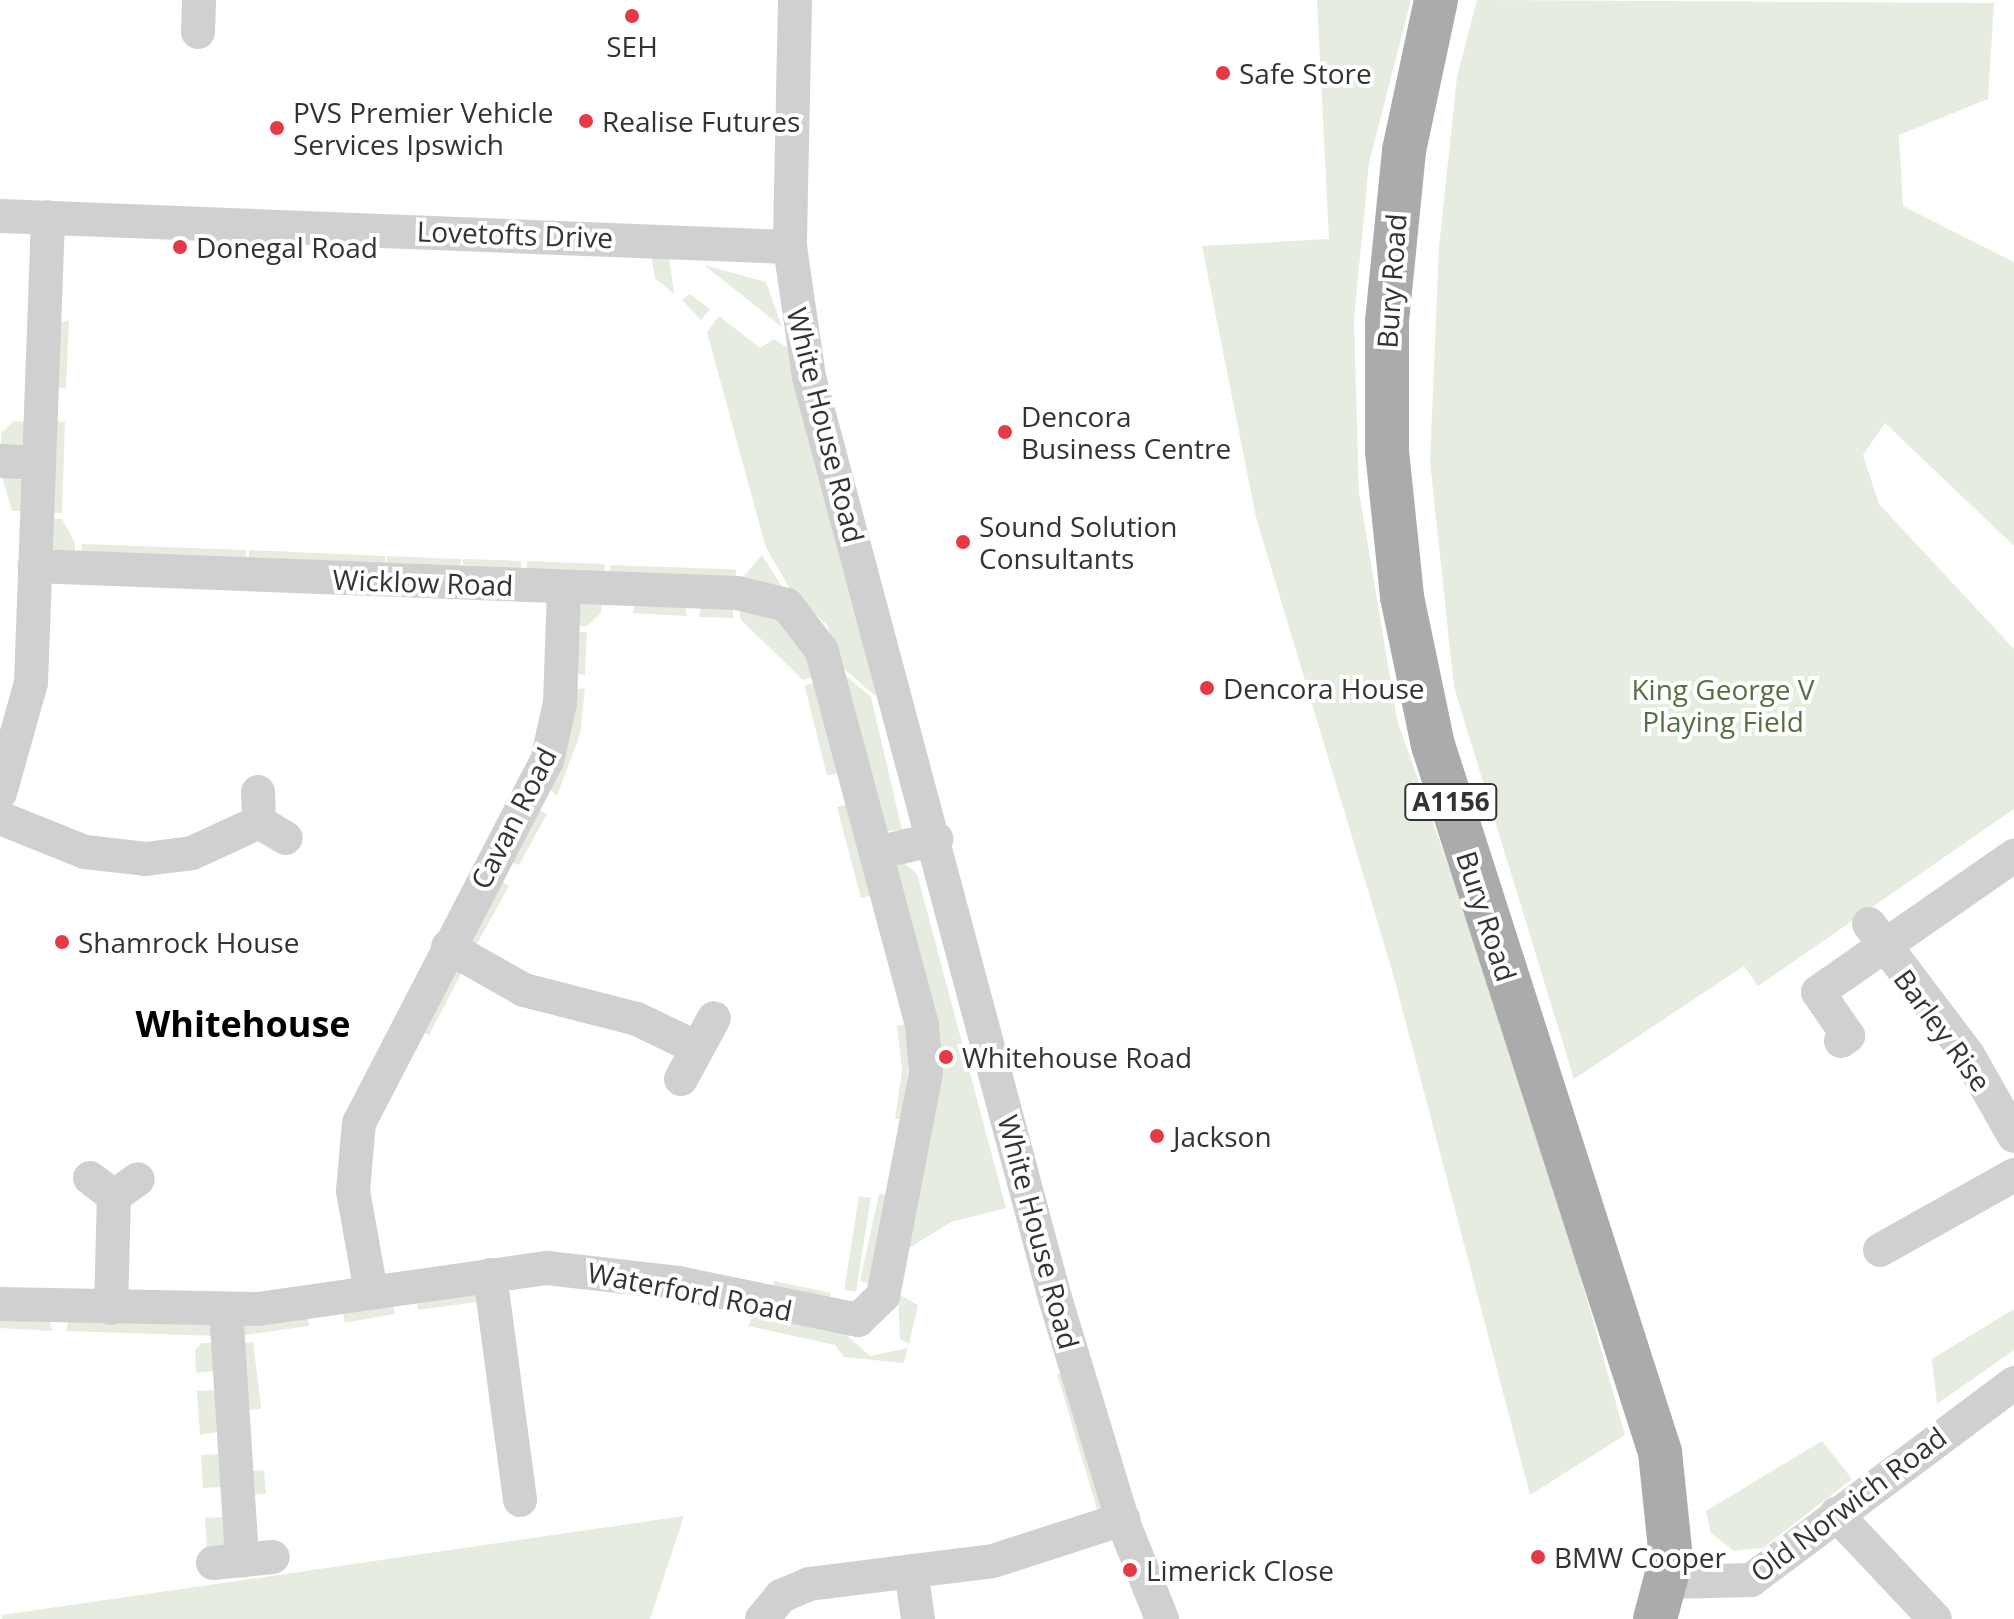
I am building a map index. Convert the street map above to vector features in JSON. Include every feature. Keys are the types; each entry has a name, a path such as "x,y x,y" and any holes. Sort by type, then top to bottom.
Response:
{"main road":[{"name":"Bury Road","path":"1436,0 1404,151 1387,322 1386,439 1402,597 1433,745 1651,1419 1669,1501 1662,1600"}],"street":[{"name":"White House Road","path":"795,0 790,247 809,377 936,839 1055,1298 1123,1519 1161,1619"},
{"name":"Lovetofts Drive","path":"0,216 790,247"},
{"path":"0,793 27,710 48,217"},
{"path":"0,461 39,463"},
{"name":"Wicklow Road","path":"35,566 754,595 777,600 803,619 822,651 876,853"},
{"name":"Cavan Road","path":"371,1292 353,1191 356,1135 448,947 550,753 560,703 564,587"},
{"path":"0,818 85,852 146,859 192,853 268,817"},
{"path":"876,853 936,839"},
{"name":"Waterford Road","path":"0,1304 226,1310 490,1275 587,1271 842,1321 866,1317 883,1296 926,1072 922,1025 876,853"},
{"path":"1841,1041 1848,1036 1818,992 1876,935 2014,856"},
{"name":"Barley Rise","path":"1876,935 1960,1043 2014,1136"},
{"path":"448,947 524,990 637,1019 697,1048"},
{"path":"681,1079 714,1018"},
{"path":"1880,1250 2014,1175"},
{"path":"111,1308 114,1184"},
{"path":"490,1275 520,1500"},
{"path":"226,1310 243,1560"},
{"name":"Old Norwich Road","path":"1662,1600 1751,1580 2014,1383"},
{"path":"1836,1514 1935,1619"},
{"path":"762,1619 781,1596 809,1584 1020,1555 1123,1519"},
{"path":"911,1571 918,1619"}],"green space":[{"path":"1317,0 1411,0 1369,163 1354,320 1359,492 1397,720 1531,1100 1625,1435 1530,1495 1392,970 1256,517 1202,246 1329,239"},
{"name":"King George V Playing Field","path":"1477,0 1994,3 1988,99 1899,135 1903,206 2014,262 2014,546 1885,423 1863,455 1879,504 2014,649 2014,809 1758,986 1744,966 1574,1079 1454,687 1430,462 1439,247 1457,77"},
{"path":"651,255 669,258 674,294 655,278"},
{"path":"704,265 766,282 782,327"},
{"path":"690,294 710,309 701,320 682,300"},
{"path":"719,316 760,348 774,339 789,349 880,689 875,696 842,667 827,625 790,589 766,548 707,332"},
{"path":"69,320 66,388 56,388 51,325"},
{"path":"14,421 28,422 23,445 1,448 1,433"},
{"path":"53,421 65,422 62,513 44,512"},
{"path":"1,473 22,480 25,511 12,511"},
{"path":"44,518 62,519 75,543 74,560 52,548"},
{"path":"82,544 246,550 246,558 81,561"},
{"path":"249,550 385,556 386,563 249,558"},
{"path":"762,555 791,601 742,578"},
{"path":"387,556 461,559 460,565 387,563"},
{"path":"463,559 521,561 521,577 501,567 463,565"},
{"path":"527,561 605,564 604,580 527,570"},
{"path":"610,565 736,569 735,584 609,580"},
{"path":"602,596 601,613 587,626 570,626 579,605"},
{"path":"636,598 683,599 687,616 633,613"},
{"path":"703,600 733,606 733,618 699,617"},
{"path":"740,605 775,610 819,675 803,680 740,619"},
{"path":"570,632 587,632 585,675 577,674"},
{"path":"845,675 871,697 902,830 886,831"},
{"path":"822,681 844,771 827,776 805,685"},
{"path":"585,688 580,734 557,796 545,785 577,689"},
{"path":"847,804 878,894 861,898 837,807"},
{"path":"539,810 547,814 519,865 512,862"},
{"path":"902,861 917,874 1006,1208 951,1222 909,1248 928,1124 893,872"},
{"path":"501,881 509,886 474,949 471,938"},
{"path":"463,970 429,1035 420,1031 456,971"},
{"path":"913,1022 903,1119 895,1119 902,1070 897,1026"},
{"path":"879,1194 889,1196 872,1284 860,1281"},
{"path":"859,1196 871,1198 856,1292 844,1290"},
{"path":"774,1281 831,1293 828,1305 773,1297"},
{"path":"467,1287 484,1301 418,1310 415,1294"},
{"path":"898,1294 918,1305 909,1344 900,1339"},
{"path":"393,1303 395,1314 345,1323 343,1312"},
{"path":"2014,1309 2014,1350 1937,1404 1932,1359"},
{"path":"756,1310 842,1331 870,1356 908,1348 904,1363 844,1357 835,1345 748,1326"},
{"path":"0,1312 48,1313 52,1331 0,1328"},
{"path":"71,1314 210,1324 218,1336 66,1331"},
{"path":"307,1316 309,1326 238,1336 244,1323"},
{"path":"253,1342 261,1409 246,1410 238,1344"},
{"path":"202,1343 219,1343 215,1371 196,1373 195,1350"},
{"path":"1068,1372 1104,1501 1099,1516 1057,1374"},
{"path":"216,1390 225,1431 200,1435 197,1391"},
{"path":"1822,1441 1852,1479 1763,1548 1734,1551 1711,1533 1706,1511"},
{"path":"218,1454 226,1458 221,1487 203,1488 201,1455"},
{"path":"264,1470 266,1494 252,1495 252,1471"},
{"path":"684,1516 650,1619 2,1619 2,1615"},
{"path":"222,1517 227,1545 207,1552 205,1518"}],"place":[{"name":"SEH","path":"632,16"},
{"name":"Safe Store","path":"1223,73"},
{"name":"Realise Futures","path":"586,121"},
{"name":"PVS Premier Vehicle Services Ipswich","path":"277,128"},
{"name":"Donegal Road","path":"180,247"},
{"name":"Dencora Business Centre","path":"1005,432"},
{"name":"Sound Solution Consultants","path":"963,542"},
{"name":"Dencora House","path":"1207,688"},
{"name":"Shamrock House","path":"62,942"},
{"name":"Whitehouse Road","path":"946,1057"},
{"name":"Jackson","path":"1157,1136"},
{"name":"BMW Cooper","path":"1538,1557"},
{"name":"Limerick Close","path":"1130,1570"}],"district":[{"name":"Whitehouse","path":"243,1024"}]}
